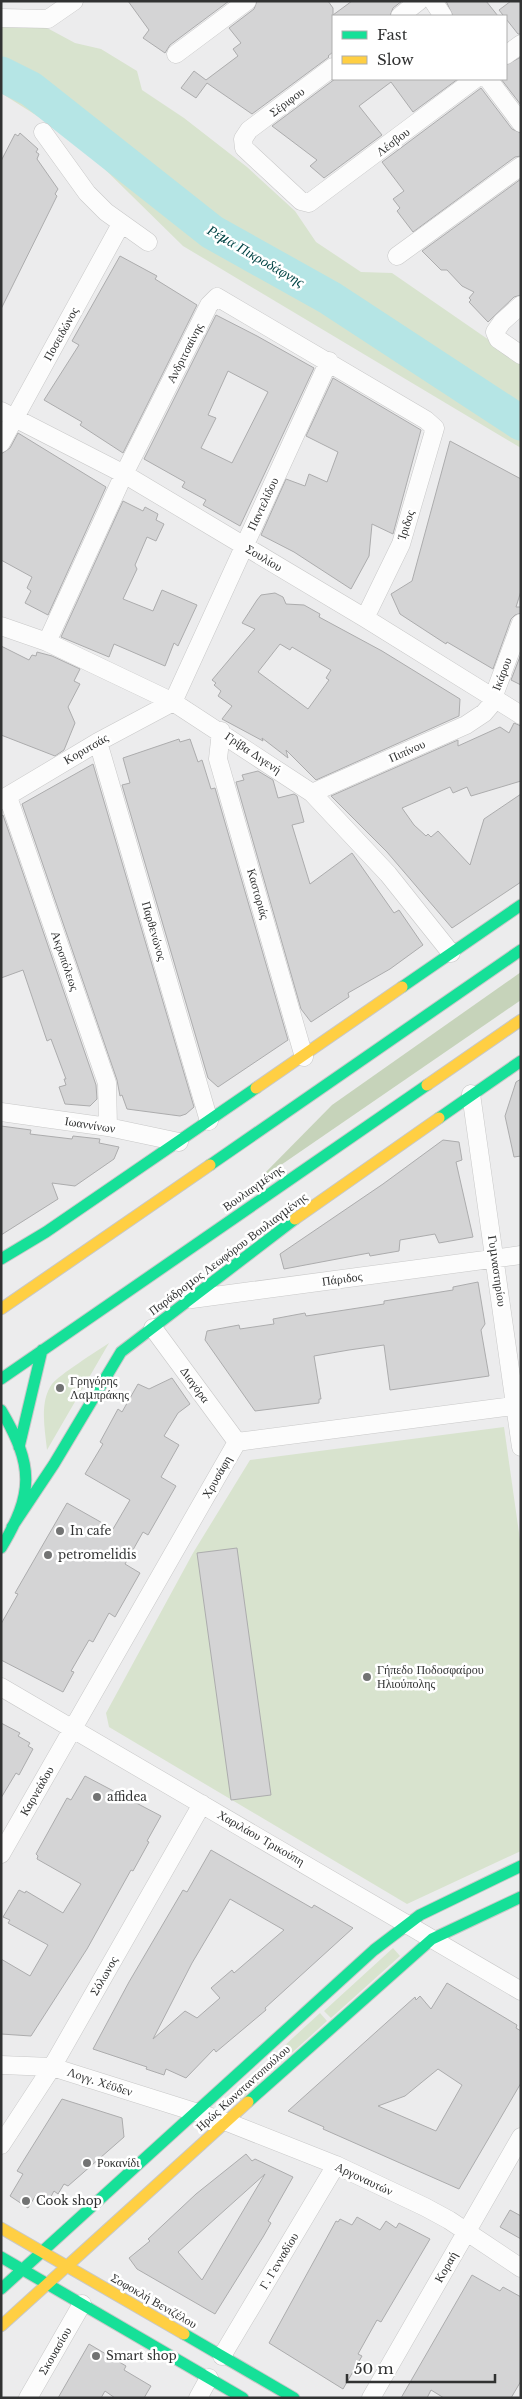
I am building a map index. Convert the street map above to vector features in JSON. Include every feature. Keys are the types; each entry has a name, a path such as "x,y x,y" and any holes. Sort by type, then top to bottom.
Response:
{"street":[{"path":"1,18 48,19 74,1"},
{"path":"176,54 247,1"},
{"path":"401,15 420,1"},
{"path":"432,1 442,15"},
{"path":"507,54 521,44"},
{"name":"Σέριφου","path":"309,203 301,200 244,148 243,139 249,130 332,67"},
{"name":"Λέσβου","path":"309,203 474,80"},
{"path":"489,80 521,123"},
{"path":"43,132 87,193 121,224 148,242"},
{"path":"397,256 521,166"},
{"name":"Ποσειδώνος","path":"1,443 8,414 121,224"},
{"name":"Ανδριτσαίνης","path":"47,642 124,474 209,305 217,297 426,420 435,428"},
{"path":"521,305 502,322 496,332 498,339 521,355"},
{"name":"Παντελίδου","path":"173,702 329,362"},
{"name":"Σουλίου","path":"8,414 124,474 365,618 521,715"},
{"name":"Ίριδος","path":"365,618 400,544 434,438 435,428"},
{"name":"Ικάρου","path":"493,697 521,623"},
{"name":"Γρίβα Διγενή","path":"1,626 47,642 173,702 221,731 312,793 388,874 451,953"},
{"name":"Πιπίνου","path":"312,793 472,722 484,713 493,697"},
{"name":"Κορυτσάς","path":"4,798 98,742 173,702"},
{"name":"Καστοριάς","path":"221,731 218,759 304,1056"},
{"name":"Παρθενώνος","path":"98,742 209,1121"},
{"name":"Ακροπόλεως","path":"4,798 107,1084 108,1127"},
{"path":"1,1259 46,1232 179,1142 521,905"},
{"path":"1,1309 521,950"},
{"name":"Βουλιαγμένης","path":"1,1379 521,1020"},
{"name":"Παράδρομος Λεωφόρου Βουλιαγμένης","path":"12,1527 54,1464 121,1352 282,1228 521,1061"},
{"name":"Γυμναστηρίου","path":"472,1094 517,1405 521,1447"},
{"name":"Ιωαννίνων","path":"1,1112 108,1127 179,1142"},
{"name":"Πάριδος","path":"189,1300 521,1255"},
{"name":"Διαγόρα","path":"153,1328 236,1442"},
{"path":"19,1447 42,1350"},
{"name":"Χρυσάφη","path":"74,1728 236,1442 517,1405"},
{"path":"1,1410 19,1447 26,1490 12,1527 1,1548"},
{"name":"Χαριλάου Τρικούπη","path":"1,1687 521,1991"},
{"name":"Καρνεάδου","path":"1,1854 74,1728"},
{"name":"Σόλωνος","path":"1,2146 52,2067 202,1804"},
{"name":"Ηρώς Κωνσταντοπούλου","path":"1,2289 196,2113 335,1984 406,1924 440,1904 521,1866"},
{"name":"Ηρώς Κωνσταντοπούλου","path":"1,2326 432,1939 521,1897"},
{"name":"Λογγ. Χέϋδεν","path":"1,2065 52,2067 196,2113"},
{"name":"Αργοναυτών","path":"196,2113 226,2122 336,2165 426,2207 521,2268"},
{"name":"Κοραή","path":"371,2398 521,2137"},
{"name":"Γ. Γενναδίου","path":"222,2356 336,2165"},
{"name":"Σοφοκλή Βενιζέλου","path":"1,2228 294,2398"},
{"path":"1,2256 243,2398"},
{"name":"Σκουασίου","path":"28,2398 82,2304"},
{"path":"198,2398 209,2378"}],"green space":[{"path":"1,10 49,29 75,43 101,49 137,71 142,90 184,118 247,167 295,211 316,242 361,272 392,273 521,362 521,448 183,246 75,140 1,93"},
{"path":"521,972 521,1000 261,1177 332,1105"},
{"path":"109,1343 47,1450 44,1408 45,1399 52,1384 70,1369"},
{"name":"Γήπεδο Ποδοσφαίρου Ηλιούπολης","path":"504,1427 521,1547 521,1851 407,1904 109,1727 106,1713 193,1553 250,1460"},
{"path":"393,1948 400,1956 331,2018 324,2011"},
{"path":"320,2013 327,2021 240,2100 234,2092"}],"building":[{"path":"128,1 229,1 170,45 165,53 143,38 149,30"},
{"path":"257,1 328,1 333,8 332,53 329,57 252,114 207,83 196,98 181,88 194,71 206,80 238,56 233,49 241,43 229,28 254,9"},
{"path":"352,1 402,1 393,8 390,15 333,15"},
{"path":"446,1 486,1 497,15 453,15"},
{"path":"511,1 521,1 521,34 518,34 507,20 507,15 503,15 499,10"},
{"path":"521,57 521,105 502,80 507,80 507,64"},
{"path":"334,80 457,80 413,112 391,82 359,106 382,135 324,178 310,166 317,160 272,126"},
{"path":"481,88 512,129 521,133 521,156 515,157 413,232 397,211 400,208 393,199 404,191 382,162"},
{"path":"20,133 38,149 36,152 39,154 37,159 58,189 55,194 57,196 1,309 1,161 15,134 18,136"},
{"path":"521,179 521,295 514,297 488,322 469,302 471,300 469,298 474,292 462,286 447,270 441,270 422,251"},
{"path":"120,256 157,276 155,279 197,305 123,453 80,425 82,422 44,400 79,345 72,341"},
{"path":"216,315 314,368 240,526 203,505 206,500 182,487 185,482 144,459","holes":["228,371 268,392 232,463 201,448 216,418 208,415"]},
{"path":"333,378 421,430 393,534 372,524 369,556 351,589 294,552 261,535 286,479 305,486 309,474 327,482 338,452 306,436"},
{"path":"18,433 106,487 48,615 25,603 31,591 27,588 32,577 1,560 1,454 10,448"},
{"path":"450,441 521,479 521,591 516,607 521,607 521,613 511,619 493,669 447,642 446,644 400,614 391,594 412,581"},
{"path":"123,501 143,511 145,507 158,514 156,520 164,524 156,541 147,537 135,565 137,569 123,599 153,611 162,590 197,605 178,646 174,643 165,666 114,644 109,657 61,637"},
{"path":"275,593 283,597 286,604 304,605 320,614 319,617 382,651 460,699 459,716 316,780 286,750 288,758 262,738 263,741 222,719 232,706 218,696 221,691 214,685 216,683 212,680 255,629 242,623 261,595","holes":["280,644 290,650 292,647 331,670 326,678 329,680 308,709 258,672"]},
{"path":"1,646 29,660 32,655 36,656 37,652 52,656 80,669 74,681 80,684 68,707 75,723 64,750 55,756 1,735"},
{"path":"521,654 521,685 511,680"},
{"path":"514,723 521,726 521,781 471,796 467,787 453,793 450,787 402,808 414,825 426,836 428,834 431,837 438,831 470,865 484,819 521,794 521,882 452,928 387,852 331,796 458,740 458,746 500,727 509,733"},
{"path":"179,739 180,742 190,739 198,762 202,760 211,789 215,788 288,1040 218,1087 208,1078 122,785 130,783 123,758"},
{"path":"93,764 194,1107 186,1114 180,1116 127,1109 122,1095 120,1096 117,1080 22,804"},
{"path":"258,771 273,780 278,798 294,794 297,796 304,822 292,825 310,884 352,853 394,913 399,910 423,945 390,969 348,993 349,997 311,1022 301,1009 236,782 244,780 242,775"},
{"path":"3,815 96,1085 97,1099 90,1106 65,1104 59,1087 66,1085 64,1079 66,1079 51,1039 47,1041 23,970 1,978 1,816"},
{"path":"521,1079 521,1156 514,1157 505,1116 516,1082"},
{"path":"1,1126 31,1130 30,1134 72,1139 73,1136 100,1139 99,1143 119,1147 114,1159 75,1186 52,1183 58,1199 1,1235"},
{"path":"443,1140 459,1142 462,1160 456,1162 473,1237 439,1243 435,1234 400,1240 399,1251 370,1256 369,1253 284,1269 280,1254 383,1184"},
{"path":"478,1282 485,1324 481,1330 489,1376 390,1390 384,1345 349,1350 314,1356 321,1399 319,1399 319,1403 255,1411 205,1340 207,1331 239,1325 240,1329 274,1324 273,1319 305,1313 306,1316 384,1304 384,1301 453,1290 453,1287"},
{"path":"172,1378 190,1404 178,1413 164,1436 179,1445 161,1477 176,1486 148,1535 143,1532 125,1564 140,1573 115,1617 109,1613 93,1642 89,1640 71,1671 74,1672 63,1692 1,1660 1,1624 18,1594 15,1593 67,1503 113,1529 130,1500 85,1474 103,1444 100,1442 118,1409 122,1412 138,1384 149,1389"},
{"path":"237,1548 271,1795 231,1800 197,1553"},
{"path":"1,1723 20,1733 18,1736 30,1743 28,1746 33,1749 19,1775 16,1773 1,1798"},
{"path":"85,1776 161,1816 133,1871 131,1870 87,1949 31,2036 1,2034 1,1959 30,1976 48,1945 8,1923 10,1920 3,1917 19,1890 25,1893 26,1891 63,1913 81,1884 37,1859 38,1856 36,1854 67,1798 71,1800"},
{"path":"211,1850 312,1908 314,1905 353,1928 265,2008 266,2010 216,2052 214,2049 186,2078 166,2069 164,2075 146,2069 147,2067 93,2049 129,1982 183,1890 187,1892","holes":["230,1899 284,1930 234,1973 232,1970 211,1988 220,1998 197,2018 185,2011 153,2039 192,1963"]},
{"path":"447,1983 517,2025 516,2028 521,2031 521,2083 459,2189 323,2129 324,2127 288,2111 415,1997 416,2000 420,1996 431,2009","holes":["438,2069 462,2085 436,2131 378,2106 405,2096"]},
{"path":"62,2099 122,2118 124,2137 68,2186 64,2184 58,2194 54,2191 48,2202 36,2195 28,2208 10,2196 23,2174 17,2171"},
{"path":"246,2154 252,2161 255,2159 293,2177 268,2221 271,2223 215,2314 137,2269 129,2258 150,2241 148,2239 196,2194","holes":["265,2174 202,2280 178,2252"]},
{"path":"510,2210 521,2216 521,2239 500,2227"},
{"path":"357,2217 380,2230 386,2221 396,2228 399,2223 430,2239 381,2322 377,2320 358,2354 362,2356 343,2389 269,2343 336,2221 338,2222 340,2219 352,2225"},
{"path":"472,2275 500,2291 503,2287 521,2297 521,2381 511,2398 444,2398 431,2390 427,2398 401,2398"},
{"path":"89,2344 126,2366 124,2370 151,2386 144,2398 115,2398 105,2391 101,2398 58,2398"}],"waterway":[{"name":"Ρέμα Πικροδάφνης","path":"1,74 31,89 212,232 330,298 521,423"}],"traffic: fast":[{"path":"402,987 521,905"},
{"path":"210,1165 521,950"},
{"path":"439,1118 521,1061"},
{"path":"1,1379 427,1085"},
{"path":"1,1259 46,1232 256,1088"},
{"path":"12,1527 54,1464 121,1352 295,1219"},
{"path":"19,1447 42,1350"},
{"path":"1,1410 20,1447 26,1479 20,1511 1,1548"},
{"path":"1,2289 374,1950 420,1915 521,1866"},
{"path":"248,2102 432,1939 521,1897"},
{"path":"1,2257 243,2398"},
{"path":"184,2334 294,2398"}],"traffic: slow":[{"path":"256,1088 402,987"},
{"path":"427,1085 521,1020"},
{"path":"295,1219 439,1118"},
{"path":"1,1309 210,1165"},
{"path":"1,2326 248,2102"},
{"path":"1,2228 184,2334"}],"place":[{"name":"Γρηγόρης Λαμπράκης","path":"60,1388"},
{"name":"In cafe","path":"60,1531"},
{"name":"petromelidis","path":"48,1555"},
{"name":"Γήπεδο Ποδοσφαίρου Ηλιούπολης","path":"367,1677"},
{"name":"affidea","path":"97,1797"},
{"name":"Ροκανίδι","path":"87,2163"},
{"name":"Cook shop","path":"26,2201"},
{"name":"Smart shop","path":"96,2356"}]}
